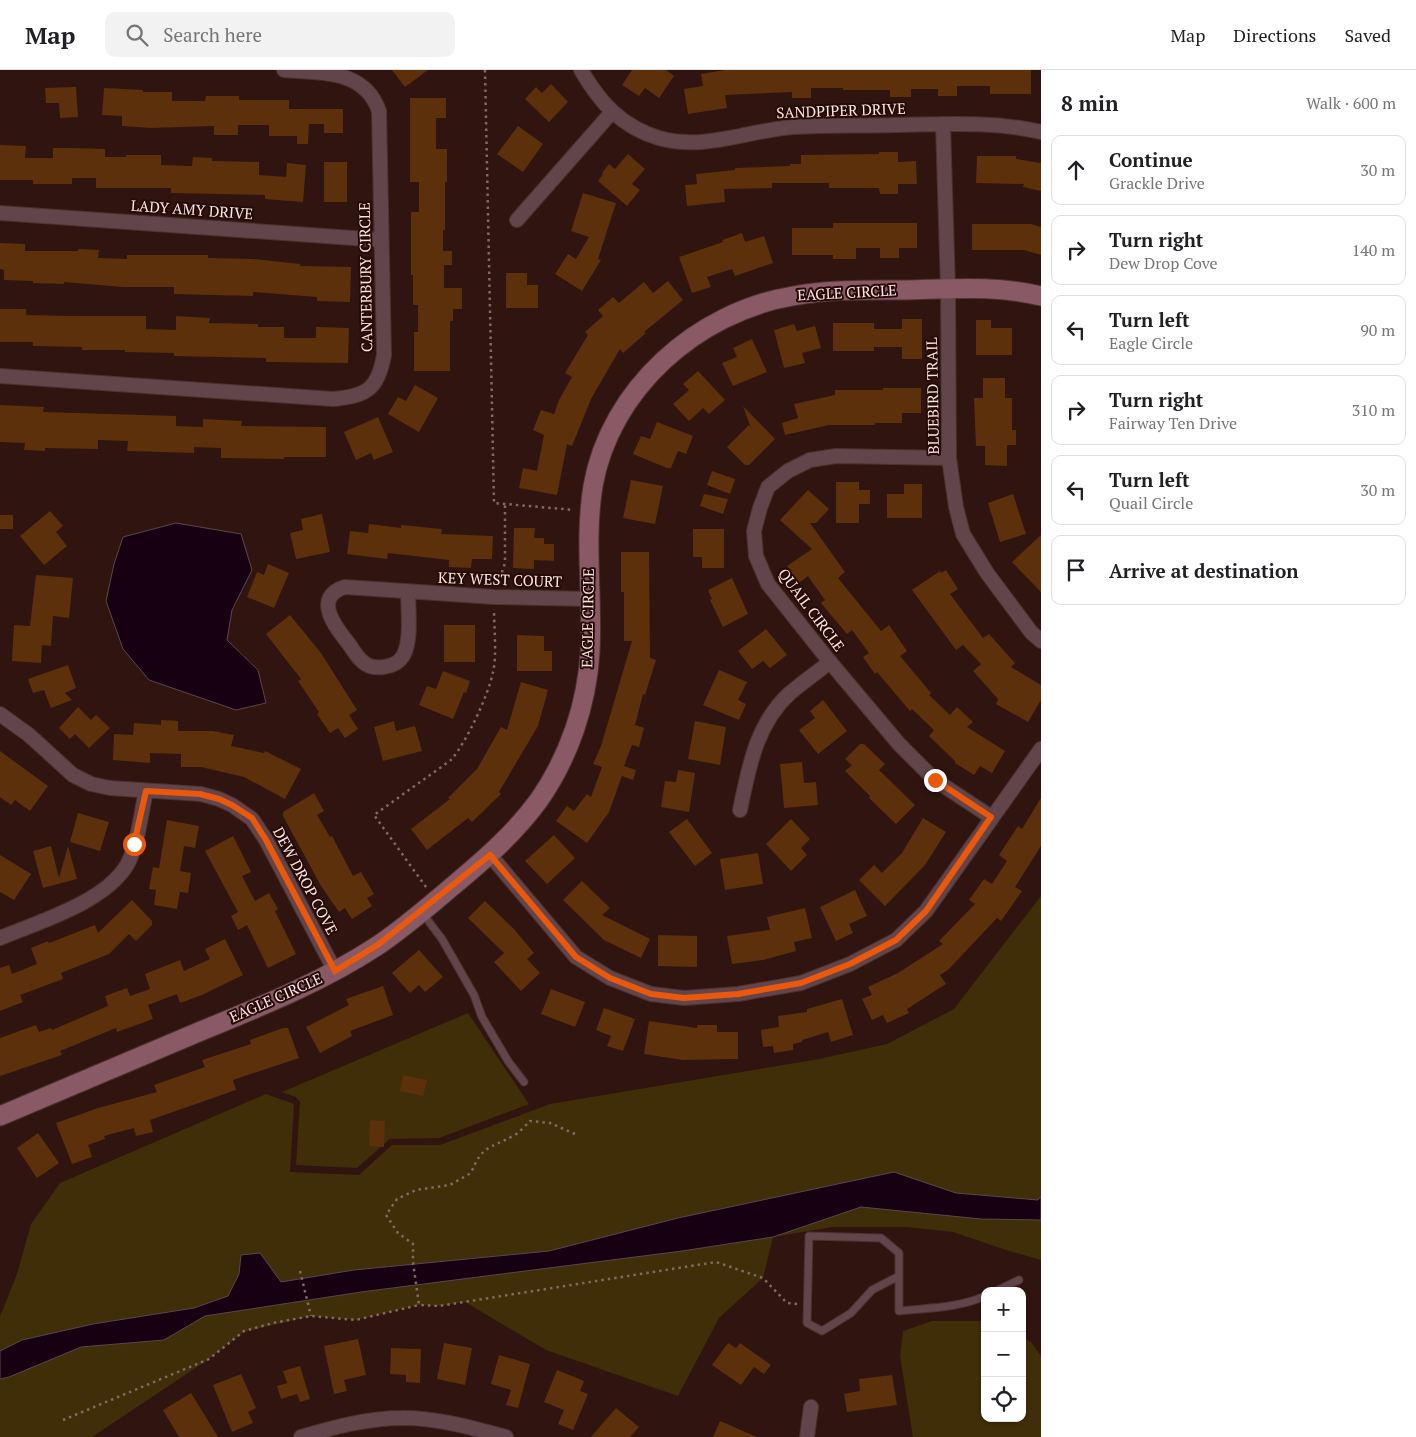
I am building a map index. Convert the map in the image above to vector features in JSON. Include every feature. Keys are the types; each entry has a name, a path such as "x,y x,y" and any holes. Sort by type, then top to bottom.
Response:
{"street":[{"name":"CANTERBURY CIRCLE","path":"0,376 333,399 354,397 371,388 381,374 384,354 379,110 375,98 366,86 356,79 341,74 284,70"},
{"name":"SANDPIPER DRIVE","path":"581,70 594,91 612,112 640,131 661,138 694,143 722,140 762,130 794,127 943,124 998,126 1041,132"},
{"path":"517,220 612,112"},
{"name":"BLUEBIRD TRAIL","path":"943,124 948,289 949,458 956,507 963,534 986,573 1031,632 1041,641"},
{"name":"LADY AMY DRIVE","path":"0,213 381,240"},
{"name":"EAGLE CIRCLE","path":"0,1116 286,996 335,971 379,944 428,906 490,855 522,821 556,772 579,715 587,680 590,649 590,512 594,484 601,458 611,431 628,402 648,376 672,351 697,333 752,306 790,296 826,291 994,289 1027,292 1041,296"},
{"name":"QUAIL CIRCLE","path":"949,458 836,456 810,460 788,471 768,487 760,508 754,531 756,556 768,584 898,744 935,780 991,817"},
{"name":"KEY WEST COURT","path":"408,592 408,644 403,657 393,666 379,667 363,663 335,627 329,611 328,599 336,590 345,586 408,592 590,599"},
{"path":"740,810 752,755 767,721 790,693 830,662"},
{"name":"DEW DROP COVE","path":"0,714 29,736 73,775 90,784 146,791 200,794 219,799 252,818 266,840 335,971"},
{"path":"490,855 576,957 610,978 651,994 684,998 738,994 801,983 850,964 896,940 926,911 1041,749"},
{"path":"0,938 77,906 99,894 113,882 127,864 134,844 146,791"},
{"path":"807,1437 811,1407"},
{"path":"301,1437 367,1421 404,1418 441,1421 506,1437"}],"lane":[{"path":"428,906 442,939 474,995 482,1017 508,1062 524,1082"},
{"path":"899,1276 872,1290 851,1313 822,1331 808,1323 809,1236 881,1238 898,1253 899,1276 899,1311 940,1307 981,1298"},
{"path":"1004,1287 1019,1280"}],"path":[{"path":"485,70 494,504 590,512"},
{"path":"428,906 374,815 452,760 460,750 489,688 494,670 494,596 505,564 505,505"},
{"path":"419,1305 413,1262 413,1244 398,1233 386,1215 397,1199 416,1190 450,1185 471,1174 478,1157 494,1143 514,1136 530,1121 550,1123 575,1134"},
{"path":"63,1420 209,1359 244,1332 273,1323 311,1316 356,1320 419,1305 438,1306 716,1262 763,1278 787,1303 808,1306"},
{"path":"300,1271 311,1316"}],"shaded area":[{"path":"176,523 241,534 252,570 232,610 227,640 258,670 266,703 236,710 149,680 123,649 106,601 114,564 123,537"},
{"path":"1041,896 1041,1260 953,1232 907,1227 832,1227 773,1237 763,1278 719,1318 678,1396 546,1350 465,1302 439,1306 419,1305 356,1320 311,1316 244,1332 209,1359 92,1437 0,1437 0,1317 17,1274 31,1224 60,1183 266,1094 294,1104 290,1172 359,1175 392,1145 440,1145 550,1104 819,1059 887,1044 954,1009"},
{"path":"468,1013 529,1104 439,1138 390,1139 357,1168 296,1165 300,1102 296,1097 282,1092"},
{"path":"894,1172 956,1193 1038,1200 1041,1196 1041,1220 981,1219 861,1207 773,1237 682,1251 361,1292 205,1316 164,1340 81,1347 0,1379 0,1351 22,1340 93,1324 194,1308 228,1296 239,1274 241,1255 260,1253 281,1282 354,1270 549,1251 678,1218"},
{"path":"932,1321 981,1321 981,1422 1026,1422 1026,1339 1031,1342 1041,1356 1041,1437 913,1437 900,1356 903,1331"}],"building":[{"path":"392,70 428,70 405,87"},
{"path":"632,70 666,70 674,76 659,98 645,88 639,96 622,85"},
{"path":"725,70 1031,70 1031,94 990,94 990,86 957,86 957,96 938,96 938,89 911,89 911,97 890,97 890,90 811,88 811,98 792,98 792,92 725,95 727,108 688,114 684,89 703,86 701,74"},
{"path":"551,84 568,102 549,122 525,99 536,87 542,93"},
{"path":"76,87 78,117 60,118 59,103 46,103 45,88"},
{"path":"104,88 143,90 143,92 172,92 172,101 205,101 206,96 239,96 239,100 289,100 289,109 343,109 343,133 324,133 324,124 309,124 308,144 297,144 297,136 269,136 269,125 238,125 238,135 214,135 214,126 151,128 122,126 122,116 102,115"},
{"path":"410,98 446,98 446,118 436,118 436,149 447,149 443,251 452,251 452,265 444,265 444,288 462,288 462,309 453,309 453,321 450,321 450,371 414,371 414,332 418,332 418,305 413,305 411,212 419,212 419,182 410,182"},
{"path":"518,126 543,144 523,172 497,154"},
{"path":"0,145 26,146 25,158 53,158 53,148 72,148 105,149 105,157 161,155 161,165 192,166 193,157 212,158 212,161 259,162 259,175 286,177 287,163 306,165 303,202 265,199 265,195 171,193 171,188 96,188 96,178 72,178 72,184 33,184 33,180 0,180"},
{"path":"879,152 898,152 898,162 916,161 917,184 898,184 898,194 880,194 879,188 829,188 829,183 772,183 772,188 724,189 725,202 687,206 685,185 697,184 696,174 735,170 735,168 790,166 790,164 801,164 801,155 879,154"},
{"path":"628,154 645,169 632,184 640,190 627,206 598,181 609,164 615,169"},
{"path":"977,156 1016,156 1016,159 1041,163 1041,191 1023,187 1024,184 976,183"},
{"path":"324,162 347,162 347,202 324,202"},
{"path":"583,193 616,203 598,259 601,260 582,291 555,274 568,254 576,259 589,237 571,231"},
{"path":"833,223 917,223 917,248 899,248 899,258 880,258 880,248 856,248 856,259 833,259 833,255 792,255 792,228 833,228"},
{"path":"972,224 1031,224 1041,227 1041,255 1024,250 972,250"},
{"path":"742,233 745,242 764,236 773,263 735,276 732,269 707,277 711,287 692,293 679,257 723,242 722,240"},
{"path":"0,243 25,244 25,251 99,250 98,258 127,259 127,255 208,255 208,258 253,259 300,264 300,266 351,267 350,302 317,301 317,297 253,292 253,296 174,294 174,287 123,287 64,282 64,284 33,283 33,281 4,280 4,270 0,269"},
{"path":"506,273 527,273 527,285 538,285 538,308 506,308"},
{"path":"668,281 683,300 644,332 646,333 623,353 620,349 591,399 572,446 567,444 557,495 519,488 523,468 537,471 544,435 533,430 541,410 554,414 559,400 572,377 565,373 588,335 585,332 603,316 598,310 613,297 619,303 644,282 653,293"},
{"path":"0,309 26,309 26,315 146,316 146,329 176,330 176,316 210,318 209,323 258,324 258,327 284,327 284,338 316,338 316,327 349,328 348,363 266,362 266,358 174,356 174,353 82,350 82,347 33,346 33,342 0,342"},
{"path":"902,319 922,319 922,359 902,359 902,347 874,347 874,351 833,351 833,323 874,323 874,329 902,329"},
{"path":"976,320 991,320 991,328 1012,328 1012,355 976,355"},
{"path":"794,324 797,331 815,326 821,348 802,353 805,363 784,368 774,330"},
{"path":"752,339 767,372 733,386 722,363 737,357 733,348"},
{"path":"698,371 725,400 709,414 703,408 689,421 673,404 689,390 683,384"},
{"path":"983,378 1005,378 1005,398 1012,398 1012,430 1016,430 1016,445 1007,445 1007,466 985,465 985,446 976,446 974,398 983,398"},
{"path":"415,385 438,398 419,432 388,414 398,397 406,401"},
{"path":"883,388 921,388 921,413 902,413 902,423 829,425 785,435 782,423 798,418 794,404 835,395 835,390 883,390"},
{"path":"0,405 44,407 43,412 176,416 176,426 203,427 203,419 242,421 241,426 326,427 326,457 284,457 284,459 221,458 221,448 194,447 194,453 127,451 128,441 98,440 98,449 45,448 45,451 24,450 25,443 0,442"},
{"path":"743,406 775,439 749,465 745,465 727,447 749,425 751,428"},
{"path":"378,417 393,452 374,460 371,453 356,460 344,432"},
{"path":"657,422 693,436 686,454 678,451 671,468 633,454 641,436 650,439"},
{"path":"712,471 735,479 730,494 707,485"},
{"path":"631,480 663,486 655,524 623,518"},
{"path":"836,482 859,482 859,490 870,490 870,504 859,504 859,523 836,523"},
{"path":"904,484 922,484 922,518 887,518 887,494 904,494"},
{"path":"808,490 829,509 816,523 810,523 845,572 838,578 881,631 889,625 907,651 900,656 931,693 929,695 950,715 957,707 973,722 967,727 1005,751 992,773 980,766 974,775 955,763 929,736 934,730 912,709 910,711 877,672 875,674 863,657 869,653 852,630 847,634 821,603 825,600 808,576 799,583 787,566 812,549 780,520"},
{"path":"704,494 728,499 723,514 700,506"},
{"path":"1013,494 1026,534 1000,542 988,503"},
{"path":"50,511 63,526 56,532 67,546 44,565 20,536"},
{"path":"322,514 330,552 296,559 290,533 303,530 301,519"},
{"path":"0,515 13,515 13,529 0,529"},
{"path":"369,524 401,528 401,525 442,529 441,534 493,536 492,559 472,559 471,568 449,567 449,560 388,553 387,559 347,554 350,531 368,533"},
{"path":"514,528 535,528 534,538 544,538 544,544 554,544 554,561 534,560 534,569 513,568"},
{"path":"693,529 724,529 724,568 702,568 702,557 693,557"},
{"path":"1041,535 1041,592 1012,562"},
{"path":"621,552 649,552 650,658 656,660 645,695 643,694 635,725 644,728 639,747 632,745 624,766 636,770 633,780 622,776 609,812 587,843 556,821 567,806 574,811 587,794 591,797 602,767 593,764 601,746 632,641 624,641 624,592 621,592"},
{"path":"268,564 289,573 274,608 247,597 257,572 264,575"},
{"path":"946,570 958,589 950,594 983,638 989,634 1015,663 1011,667 1041,685 1041,700 1028,722 996,704 998,699 973,671 981,664 963,645 956,650 912,590 940,571 941,573"},
{"path":"36,575 73,578 69,618 53,616 51,646 42,645 41,663 12,661 14,625 30,626"},
{"path":"732,578 748,614 723,627 710,600 712,599 708,590"},
{"path":"290,615 321,653 357,710 349,715 358,729 345,738 338,728 330,733 317,714 319,712 298,681 301,679 266,634"},
{"path":"444,625 475,625 475,662 444,662"},
{"path":"766,629 787,655 770,668 763,661 752,669 738,651"},
{"path":"517,635 544,636 544,651 552,651 552,671 517,671"},
{"path":"68,665 76,688 65,693 72,700 51,708 44,690 33,693 28,679"},
{"path":"719,670 747,682 738,700 746,704 739,720 703,705"},
{"path":"443,671 470,681 453,719 419,705 427,686 436,689"},
{"path":"521,682 548,690 538,726 499,792 501,794 472,822 468,818 427,850 411,829 450,799 448,798 477,769 501,727 507,730"},
{"path":"823,700 847,731 818,754 799,730 815,718 810,711"},
{"path":"78,707 91,720 96,715 110,728 89,748 75,734 70,739 59,728"},
{"path":"161,720 178,721 178,731 213,731 234,735 231,746 264,753 265,751 301,769 285,799 244,777 201,767 181,767 181,754 150,753 150,763 113,760 114,734 133,735 134,723 161,725"},
{"path":"394,721 396,731 415,726 422,751 383,761 374,727"},
{"path":"695,721 726,727 720,765 688,759"},
{"path":"860,744 864,744 885,764 879,770 915,805 896,824 845,771 852,765 845,759"},
{"path":"0,751 48,786 30,811 15,800 11,805 0,797"},
{"path":"802,762 804,783 816,782 818,805 784,808 780,764"},
{"path":"678,770 695,773 689,812 661,807 665,781 676,782"},
{"path":"314,793 324,811 317,815 330,837 332,836 353,876 361,872 374,894 367,898 372,906 352,919 345,908 339,912 321,886 283,816 283,812"},
{"path":"1041,798 1041,846 1015,887 1022,891 1001,921 997,918 949,969 940,975 946,984 907,1009 909,1013 887,1023 883,1015 872,1020 862,999 872,995 868,987 898,973 943,944 939,941 975,904 969,900 984,879 992,884 1007,861 999,855 1018,826 1022,829"},
{"path":"78,813 109,822 100,851 70,842"},
{"path":"923,818 946,832 925,865 885,906 859,880 874,865 882,873 902,853"},
{"path":"687,819 712,853 695,866 669,832"},
{"path":"791,819 810,839 801,848 807,855 791,871 766,844"},
{"path":"167,820 199,826 195,848 184,846 180,871 191,873 188,893 180,892 177,909 154,905 156,890 149,889 153,867 159,868"},
{"path":"554,835 575,858 547,884 525,861"},
{"path":"233,836 251,872 242,876 255,901 269,893 278,909 275,911 296,954 268,968 247,925 238,930 231,916 238,912 205,851"},
{"path":"51,846 59,878 68,846 77,879 43,888 33,851"},
{"path":"758,853 763,884 725,890 720,859"},
{"path":"0,855 31,874 14,900 0,892"},
{"path":"582,881 610,908 602,915 650,939 641,958 604,940 563,900"},
{"path":"855,890 867,916 849,924 853,933 836,941 820,907"},
{"path":"132,900 152,921 152,925 136,941 129,934 109,954 61,973 63,979 20,995 23,1002 0,1011 0,968 9,965 12,974 37,964 31,948 95,925 98,933"},
{"path":"485,901 514,929 534,953 527,959 540,973 521,991 494,962 504,953 468,918"},
{"path":"805,908 812,938 794,942 796,951 763,960 732,964 727,936 770,930 767,917"},
{"path":"658,935 697,936 697,967 658,966"},
{"path":"225,939 243,975 202,995 180,1003 177,994 148,1005 153,1019 117,1032 116,1028 60,1051 62,1055 0,1076 0,1038 36,1025 39,1032 51,1028 52,1030 108,1006 105,996 127,988 130,996 150,989 145,974 180,960 184,971 210,959 205,949"},
{"path":"419,950 443,977 425,992 419,985 410,993 392,973"},
{"path":"383,986 393,1015 350,1031 352,1036 320,1053 306,1027 349,1005 346,999"},
{"path":"551,989 585,1002 575,1027 541,1014"},
{"path":"842,999 853,1035 831,1042 828,1032 793,1044 793,1050 774,1053 773,1046 763,1047 761,1030 779,1027 778,1016 807,1012 807,1009"},
{"path":"604,1008 635,1019 623,1051 607,1046 611,1036 596,1030"},
{"path":"649,1021 697,1028 697,1025 717,1025 717,1032 738,1032 738,1059 683,1060 644,1054"},
{"path":"283,1028 288,1028 299,1058 233,1080 236,1090 150,1120 153,1132 136,1136 134,1128 104,1136 105,1139 88,1145 92,1157 72,1164 56,1123 98,1108 157,1092 154,1085 205,1067 202,1060 251,1044 250,1040"},
{"path":"403,1075 427,1080 423,1096 400,1091"},
{"path":"370,1120 385,1121 384,1147 369,1146"},
{"path":"38,1133 59,1163 37,1178 17,1148"},
{"path":"358,1339 366,1375 344,1380 347,1391 334,1394 324,1346"},
{"path":"444,1343 472,1348 465,1385 437,1379"},
{"path":"728,1343 736,1348 740,1343 771,1365 764,1374 754,1367 741,1385 712,1365"},
{"path":"391,1348 421,1349 420,1383 406,1382 406,1375 390,1374"},
{"path":"499,1355 530,1364 518,1408 506,1405 511,1390 491,1384"},
{"path":"300,1366 310,1399 300,1402 297,1394 281,1399 277,1386 287,1383 283,1371"},
{"path":"557,1370 584,1381 580,1391 588,1394 573,1430 558,1424 564,1410 544,1402"},
{"path":"241,1374 256,1408 248,1412 253,1423 232,1432 213,1385"},
{"path":"892,1375 897,1405 847,1412 844,1394 860,1391 859,1379"},
{"path":"191,1393 218,1437 179,1437 163,1410"},
{"path":"616,1408 639,1427 630,1437 591,1437"},
{"path":"720,1421 757,1437 713,1437"}],"route":[{"path":"134,844 146,791 200,794 232,805 252,818 266,840 335,971 379,944 490,855 576,957 610,978 651,994 684,998 738,994 801,983 850,964 896,940 926,911 991,817 935,780"}]}
